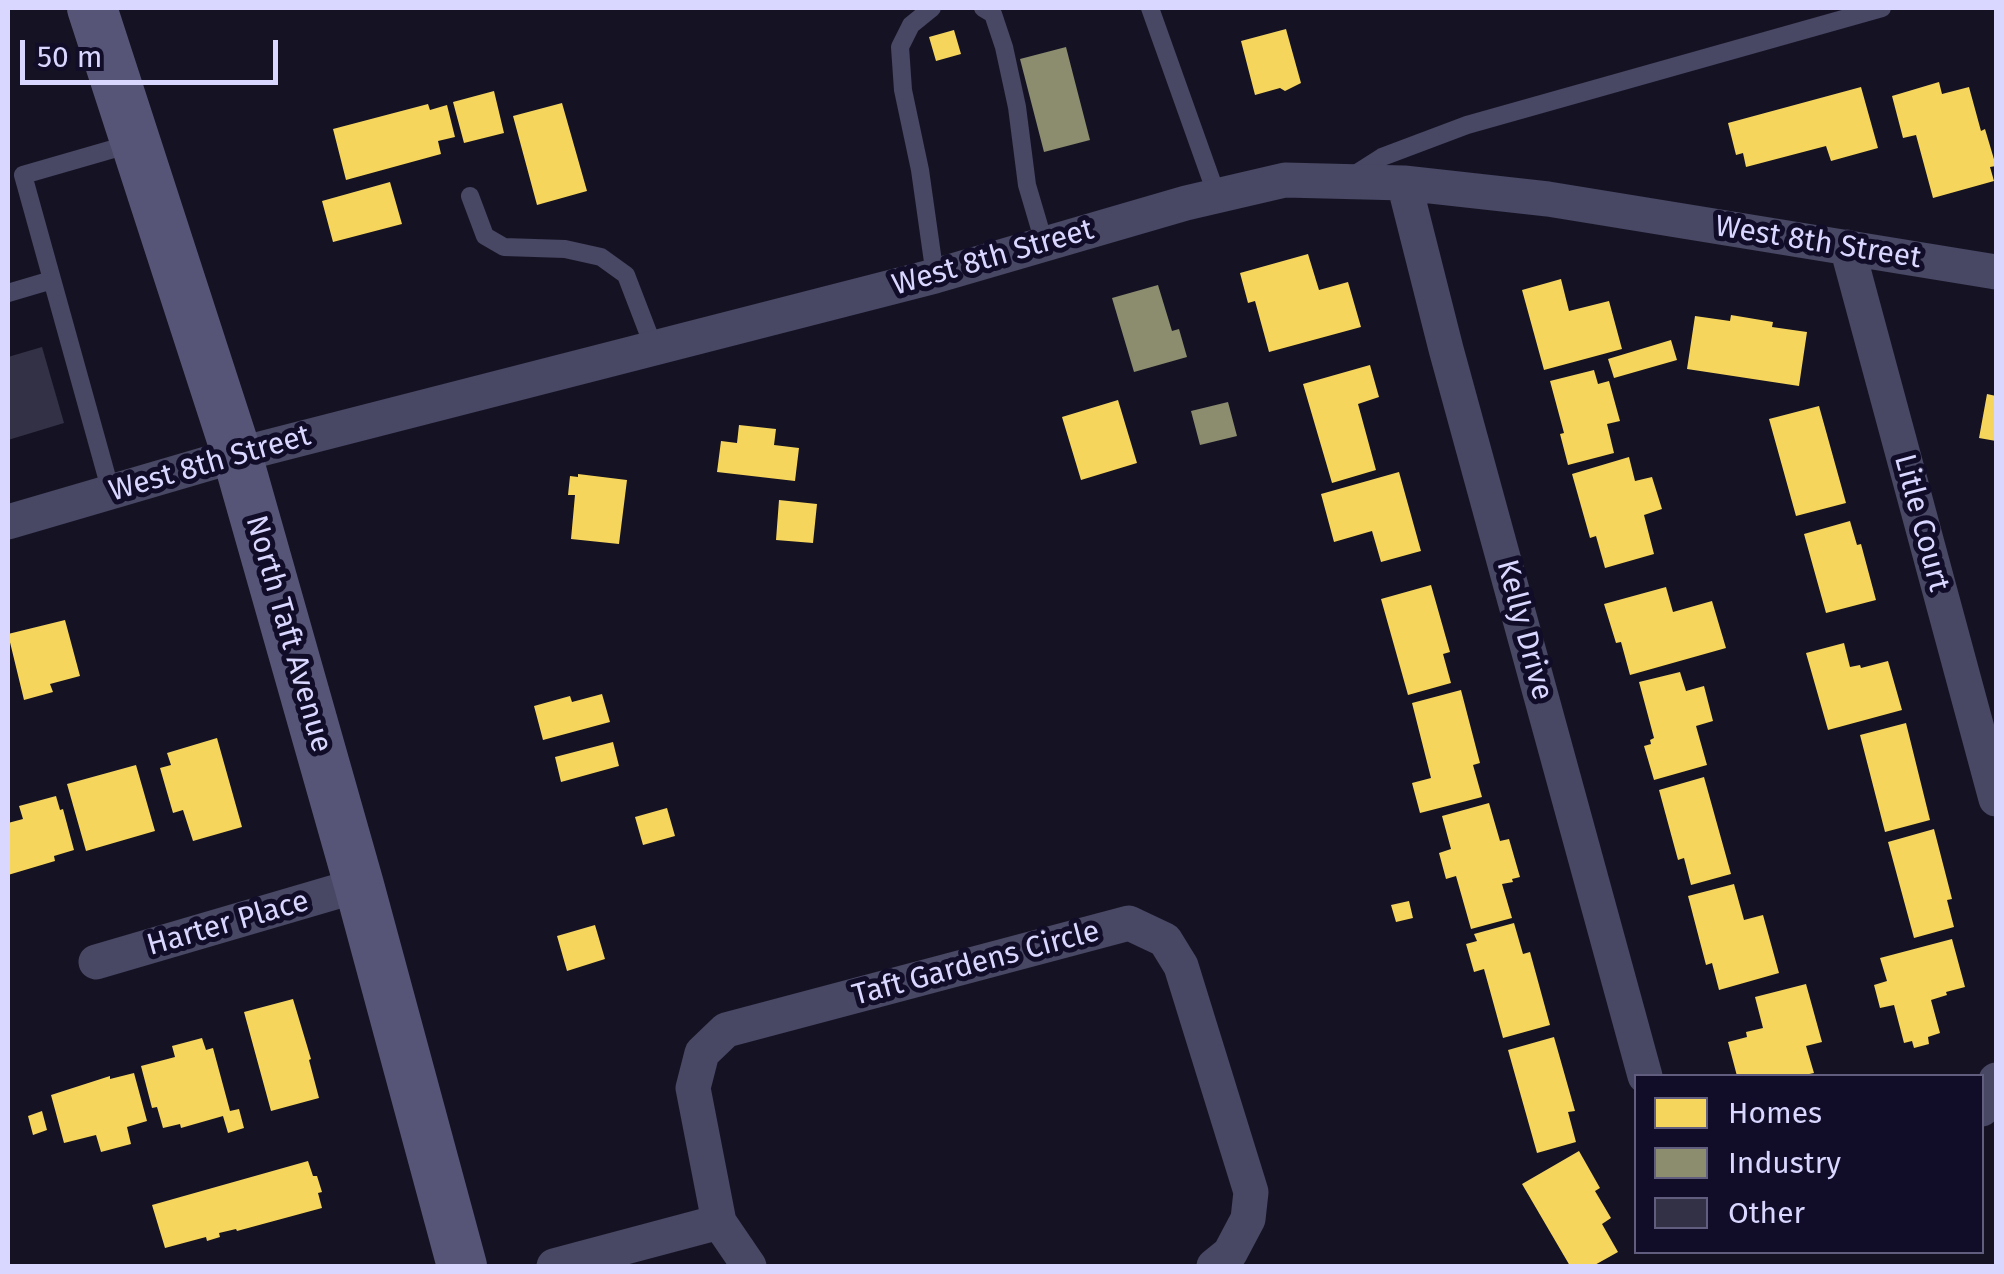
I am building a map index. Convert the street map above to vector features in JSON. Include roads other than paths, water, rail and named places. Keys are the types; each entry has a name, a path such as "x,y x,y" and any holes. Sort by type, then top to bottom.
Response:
{"main road":[{"name":"North Taft Avenue","path":"92,8 237,455 360,885 462,1266"}],"street":[{"name":"West 8th Street","path":"8,522 237,455 934,276 1285,180 1404,183 1548,199 1996,272"},
{"name":"Kelly Drive","path":"1404,183 1644,1074"},
{"name":"Litle Court","path":"1846,247 1996,799"},
{"name":"Harter Place","path":"96,962 360,885"},
{"name":"Taft Gardens Circle","path":"719,1222 693,1088 702,1053 726,1030 1129,923 1165,940 1181,966 1250,1192 1248,1219 1230,1252 1214,1266"},
{"path":"1984,1105 1996,1080"},
{"path":"554,1266 719,1222 749,1266"}],"lane":[{"path":"932,8 910,25 900,47 903,90 920,170 934,276"},
{"path":"983,8 993,14 1004,46 1017,108 1026,185 1045,246"},
{"path":"1150,8 1217,196"},
{"path":"1345,182 1382,157 1467,125 1882,8"},
{"path":"111,492 23,175 136,142"},
{"path":"470,196 485,236 504,247 565,249 601,257 626,275 654,348"},
{"path":"8,293 52,280"}]}
